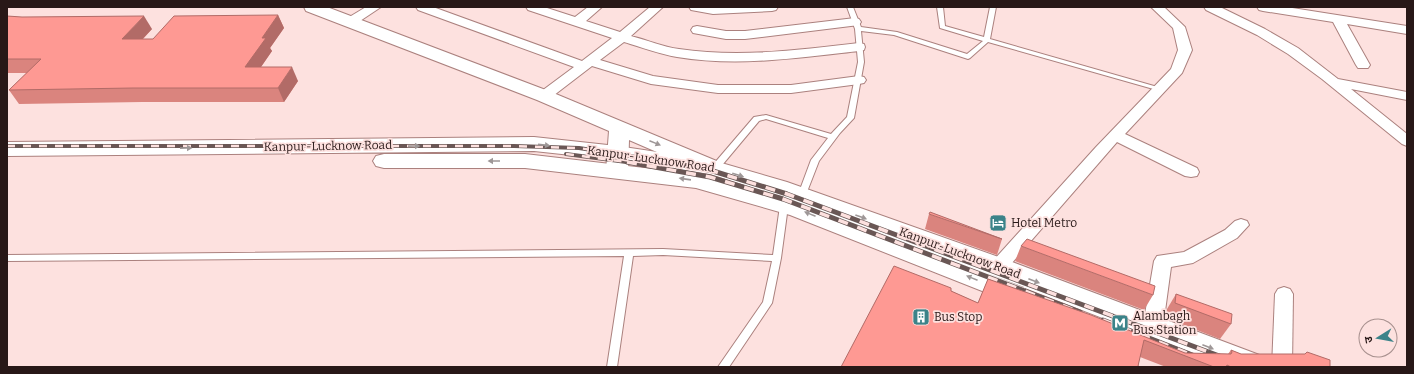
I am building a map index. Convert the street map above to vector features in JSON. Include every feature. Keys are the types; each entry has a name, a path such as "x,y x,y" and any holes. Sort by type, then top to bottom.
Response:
{"main road":[{"path":"312,7 544,96 713,167"},
{"path":"617,162 619,128"},
{"name":"Kanpur-Lucknow Road","path":"7,149 534,144 696,181 793,200"},
{"name":"Kanpur-Lucknow Road","path":"7,160 525,161 617,162 713,167 793,200 998,268 1260,367"},
{"name":"Kanpur-Lucknow Road","path":"793,200 797,209 992,286 1092,322 1205,367"}],"street":[{"path":"350,22 375,7"},
{"path":"422,7 586,64 651,80 718,89 791,88 859,80"},
{"path":"532,7 676,53 716,57 773,57 859,47"},
{"path":"577,22 596,7"},
{"path":"544,96 622,37 657,7"},
{"path":"695,7 713,10 772,7"},
{"path":"998,268 1115,135 1177,70 1184,50 1178,27 1157,7"},
{"path":"1210,7 1261,32 1293,51 1407,141"},
{"path":"1263,7 1407,30"},
{"path":"1338,19 1364,65"},
{"path":"697,30 726,35 745,35 856,26"},
{"path":"1334,82 1407,96"},
{"path":"1115,135 1191,172"},
{"path":"1154,326 1163,261 1188,258 1230,234 1241,225"},
{"path":"1282,367 1284,294"}],"lane":[{"path":"723,367 767,303 777,258 793,200 815,160 832,137 850,118 859,80 861,62 856,26 850,7"},
{"path":"940,7 942,28 1159,89"},
{"path":"856,26 895,33 968,57 987,40 993,7"},
{"path":"713,167 757,119 766,117 832,137"},
{"path":"7,258 663,252 777,258"},
{"path":"612,367 629,253"}],"building":[{"path":"278,15 262,38 266,38 245,67 292,67 278,88 9,90 41,59 7,59 7,16 144,16 122,39 153,39 174,16"},
{"path":"930,212 1002,239 929,214"},
{"path":"1027,239 1155,286 1153,295 1021,246"},
{"path":"894,266 951,288 951,291 978,303 988,279 1091,315 1185,353 1231,354 1231,350 1241,354 1305,354 1307,352 1330,360 1330,367 1231,367 1227,365 1226,367 1214,367 1144,340 1138,366 1141,367 841,367"},
{"path":"1176,294 1232,314 1231,324 1175,303"}],"railway":[{"path":"7,146 514,146 579,148 674,163"},
{"path":"566,154 629,162"},
{"path":"629,162 634,163"},
{"path":"629,162 710,177 783,199 1080,312"},
{"path":"669,162 674,163"},
{"path":"674,163 713,171 787,194 1222,357"},
{"path":"1103,320 1200,358"}],"place":[{"name":"Hotel Metro","path":"998,223"},
{"name":"Bus Stop","path":"921,317"},
{"name":"Alambagh Bus Station","path":"1120,323"}]}
